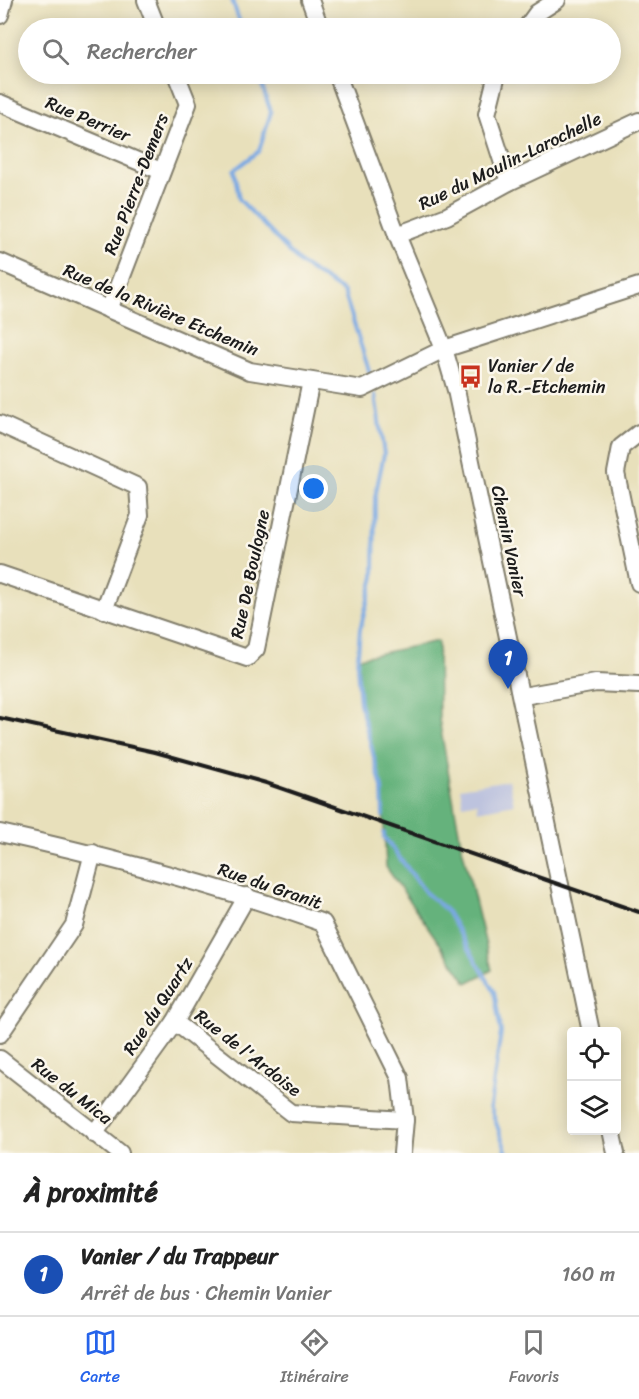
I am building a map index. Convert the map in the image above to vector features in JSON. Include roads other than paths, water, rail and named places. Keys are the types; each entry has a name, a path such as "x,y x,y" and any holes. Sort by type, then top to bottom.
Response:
{"street":[{"path":"0,15 4,0"},
{"path":"146,0 153,18"},
{"path":"310,0 316,18"},
{"path":"533,18 557,0"},
{"name":"Rue Pierre-Demers","path":"109,310 188,104 180,84"},
{"name":"Chemin Vanier","path":"341,84 397,235 444,349 456,390 523,696 590,1027"},
{"path":"494,84 487,114 509,182"},
{"name":"Rue Perrier","path":"0,103 161,171"},
{"name":"Rue du Moulin-Larochelle","path":"397,235 447,216 509,182 639,121"},
{"name":"Rue de la Rivière Etchemin","path":"0,262 250,371 362,389 444,349 639,286"},
{"name":"Rue De Boulogne","path":"0,574 247,658 256,649 311,381"},
{"path":"0,424 138,487 140,515 104,610"},
{"path":"639,433 621,447 616,473 639,583"},
{"path":"523,696 596,683 639,685"},
{"name":"Rue du Granit","path":"0,832 93,853 247,896 323,923 400,1078 405,1120 402,1153"},
{"path":"0,1034 74,925 93,853"},
{"name":"Rue du Quartz","path":"94,1134 175,1022 247,896"},
{"name":"Rue de l'Ardoise","path":"175,1022 291,1113 405,1120"},
{"name":"Rue du Mica","path":"0,1059 120,1153"},
{"path":"612,1135 616,1153"}],"waterway":[{"path":"232,0 238,18"},
{"path":"261,84 271,112 259,151 234,170 239,199 301,264 344,292 370,374"},
{"path":"375,395 384,454 375,497 374,577 360,629 357,666 360,703 382,788 383,816"},
{"path":"384,833 384,837 426,893 446,910 494,991 501,1032 490,1106 507,1153"}],"railway":[{"path":"0,718 155,752 266,783 639,912"}],"place":[{"name":"Vanier / de la R.-Etchemin","path":"470,376"},
{"name":"Vanier / du Trappeur","path":"508,689"}]}
